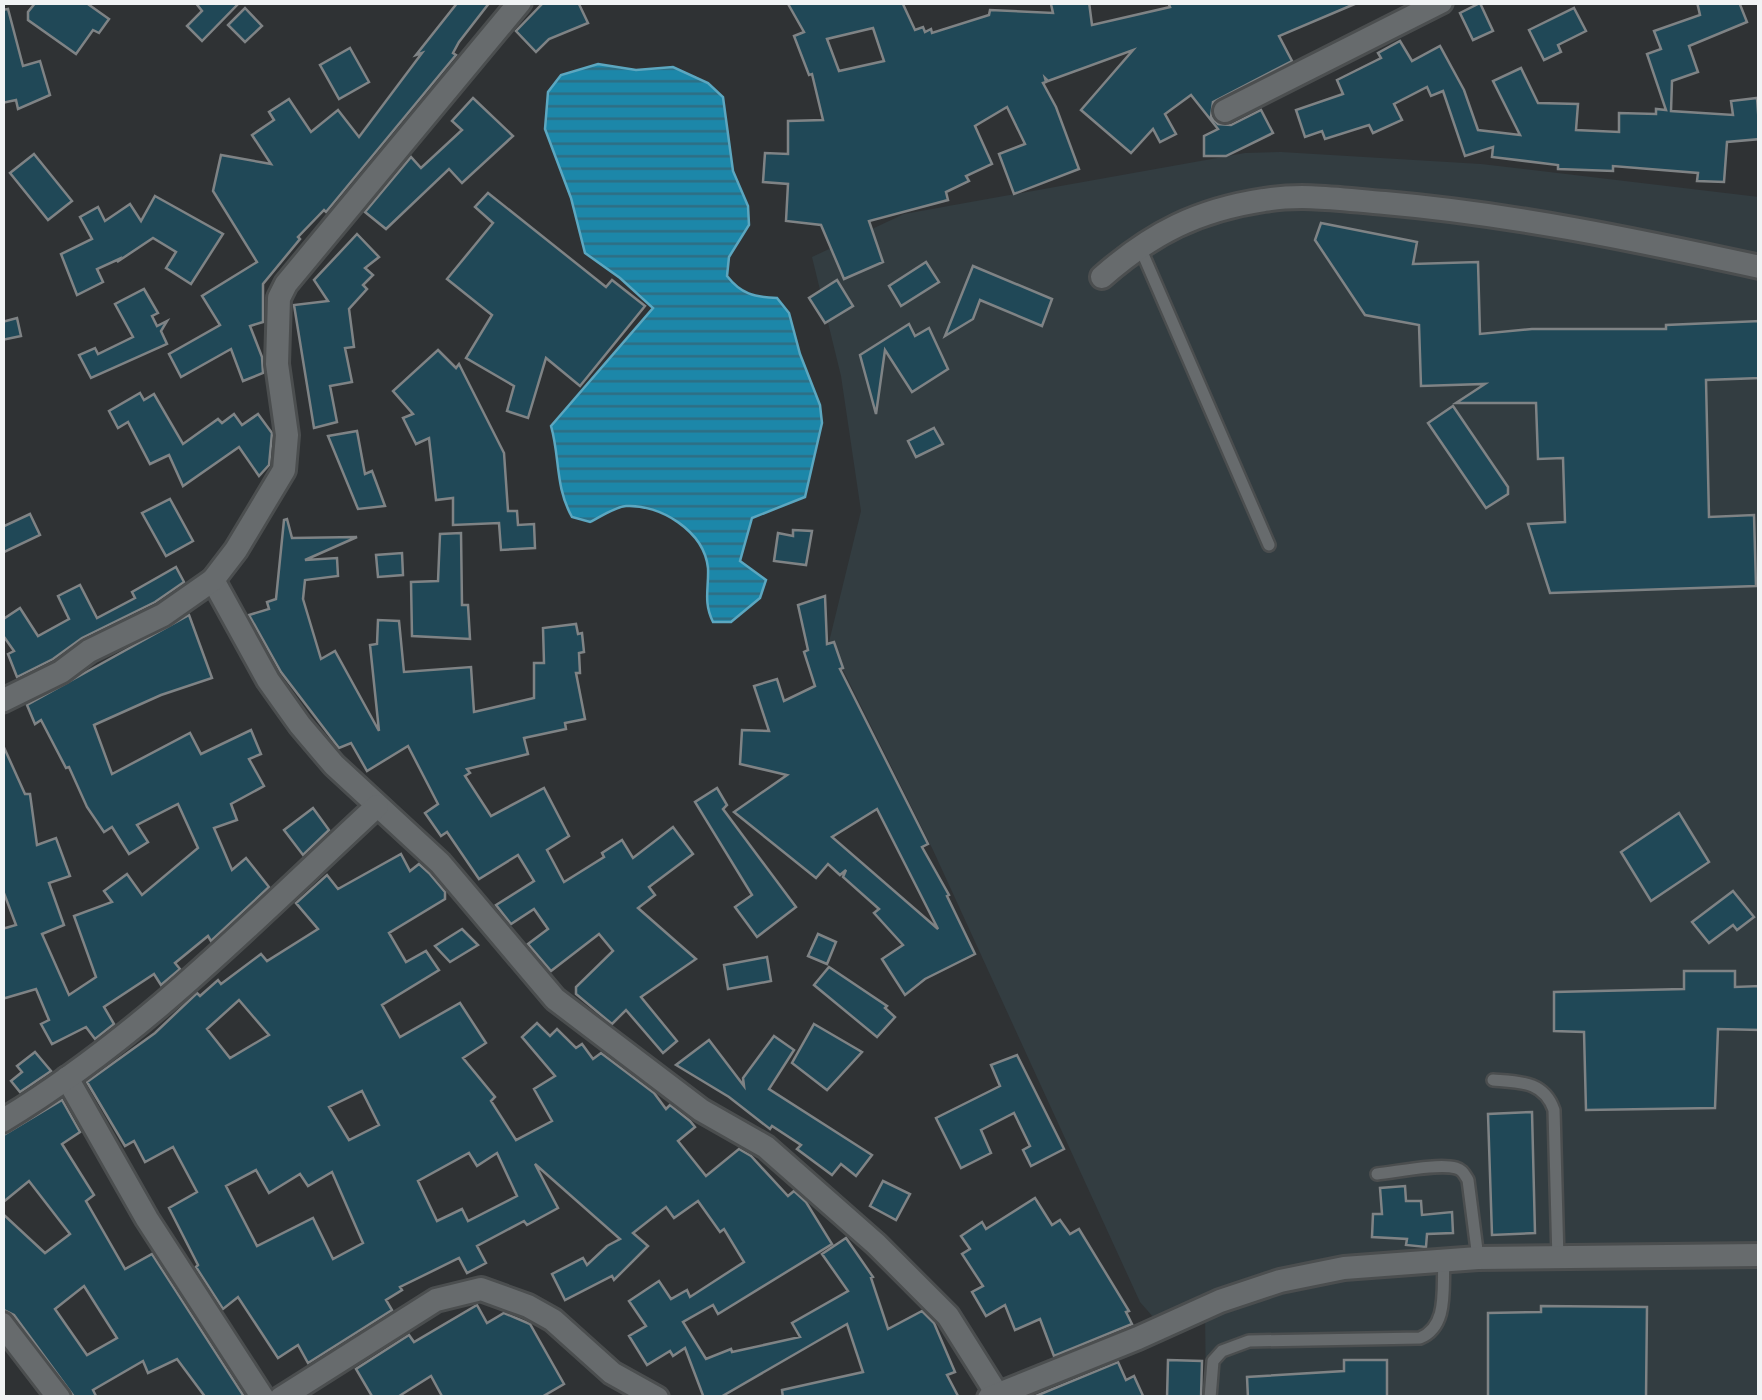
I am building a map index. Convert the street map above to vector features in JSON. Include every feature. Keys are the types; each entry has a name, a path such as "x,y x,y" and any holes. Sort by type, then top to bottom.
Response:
{"street":[{"path":"2,701 163,615 213,580 264,508 284,470 287,435 277,364 279,298 286,284 520,2"},
{"path":"1225,110 1441,2"},
{"path":"1102,277 1139,245 1194,218 1245,203 1297,196 1552,224 1760,267"},
{"path":"213,580 268,680 300,725 334,764 457,882 555,999 701,1110 766,1147 876,1244 948,1316 993,1396 1220,1302 1280,1281 1344,1268 1478,1258 1760,1255"},
{"path":"2,1121 68,1078 194,974 377,806"},
{"path":"68,1078 147,1219 263,1398"},
{"path":"281,1398 436,1300 481,1289 553,1320 612,1373 657,1398"},
{"path":"2,1324 59,1398"}],"lane":[{"path":"1139,245 1269,545"},
{"path":"1493,1080 1528,1083 1550,1098 1554,1110 1558,1260"},
{"path":"1377,1174 1443,1168 1463,1172 1468,1180 1478,1258"},
{"path":"1210,1398 1213,1361 1222,1352 1249,1341 1420,1338 1431,1334 1440,1324 1444,1261"}],"shaded area":[{"path":"1245,153 1481,164 1759,197 1759,1397 1206,1397 1205,1310 1154,1318 1140,1302 933,850 829,642 861,511 841,376 812,257 904,214"}],"water":[{"path":"598,64 636,70 673,67 708,83 723,97 733,171 748,206 749,225 729,257 727,276 749,293 777,298 789,313 820,405 822,423 805,497 752,518 740,561 766,580 760,598 731,622 713,622 707,601 705,555 678,522 653,510 626,506 590,522 572,517 560,483 551,426 653,308 585,253 571,198 545,129 548,92 561,75"}],"building":[{"path":"36,2 85,2 109,19 99,33 93,30 76,54 28,20 28,12"},
{"path":"195,2 240,2 202,41 187,26 202,11"},
{"path":"458,2 490,2 459,42 453,53 456,55 326,212 298,237 263,284 263,322 250,326 262,357 263,373 243,381 231,349 181,377 169,354 220,325 202,296 257,262 213,191 221,155 271,164 252,135 274,120 269,112 289,99 311,132 338,110 359,137"},
{"path":"544,2 578,2 588,23 549,39 536,52 516,31"},
{"path":"787,2 902,2 915,30 923,27 925,32 931,29 932,33 989,15 990,10 1053,13 1051,4 1065,2 1089,2 1092,25 1170,7 1168,2 1357,3 1279,36 1292,61 1213,102 1211,117 1218,124 1231,125 1261,110 1273,133 1226,156 1204,156 1204,136 1218,129 1191,95 1165,114 1176,134 1160,142 1153,129 1131,153 1081,110 1133,50 1048,81 1045,78 1043,83 1079,169 1014,194 999,154 1025,144 1007,107 975,126 992,164 966,176 969,181 946,192 948,200 869,221 883,262 844,279 821,225 786,221 788,184 763,182 765,153 788,154 788,121 823,120 812,74 809,75 794,36 804,32","holes":["873,28 884,61 839,71 827,39"]},
{"path":"1697,2 1739,2 1747,22 1689,46 1698,72 1672,81 1671,111 1733,115 1731,101 1757,98 1760,139 1727,142 1724,182 1697,181 1698,173 1613,166 1613,171 1558,169 1558,165 1492,157 1493,147 1465,156 1443,91 1431,96 1427,87 1394,104 1402,120 1373,133 1369,125 1325,139 1322,131 1305,137 1296,110 1343,94 1337,80 1381,58 1378,53 1400,41 1412,61 1440,46 1464,90 1478,130 1520,135 1493,81 1521,68 1538,103 1578,104 1576,130 1619,132 1619,113 1656,114 1656,109 1666,110 1647,54 1661,49 1654,31 1700,15"},
{"path":"1480,3 1493,31 1473,40 1460,13"},
{"path":"245,8 262,26 245,42 228,25"},
{"path":"1574,8 1586,31 1558,45 1561,52 1544,60 1529,30"},
{"path":"8,9 23,66 40,61 50,95 18,109 16,100 2,103 2,10"},
{"path":"350,48 369,82 339,99 320,65"},
{"path":"473,98 513,136 462,183 449,169 386,229 365,212 411,157 421,168 462,130 452,121"},
{"path":"34,154 72,201 48,220 10,173"},
{"path":"488,193 606,287 612,280 645,306 580,386 546,358 528,418 507,411 514,386 466,358 492,315 447,279 493,223 475,207"},
{"path":"155,196 223,234 191,284 166,268 176,252 153,238 117,262 119,259 97,269 103,282 77,295 61,254 92,239 80,217 98,207 105,221 130,204 141,221"},
{"path":"1321,223 1417,242 1413,264 1478,262 1480,334 1532,329 1666,329 1666,325 1760,321 1760,378 1706,380 1709,517 1754,515 1756,586 1550,593 1528,524 1565,522 1563,458 1538,459 1536,403 1456,403 1485,384 1421,386 1419,325 1365,315 1315,240"},
{"path":"357,234 379,257 365,268 373,275 363,285 367,289 349,309 354,347 345,348 352,382 330,386 337,422 314,428 294,305 328,301 314,280"},
{"path":"926,262 939,282 901,306 889,286"},
{"path":"973,266 1052,299 1042,326 980,300 973,319 945,336"},
{"path":"837,280 853,306 825,323 809,298"},
{"path":"144,289 158,313 152,316 157,326 167,321 161,331 167,344 91,378 79,355 95,348 98,354 133,337 115,304"},
{"path":"17,318 21,336 2,340 2,322"},
{"path":"909,324 915,336 929,328 948,369 912,392 885,350 876,414 860,355"},
{"path":"438,350 456,368 459,364 504,453 508,511 517,511 518,525 534,524 535,548 501,550 499,523 453,525 453,498 436,500 429,438 416,444 403,418 413,414 393,391"},
{"path":"140,393 144,400 154,394 183,444 218,419 222,423 234,414 242,425 258,414 272,433 269,465 259,476 239,447 183,486 169,455 150,464 128,422 118,428 109,411"},
{"path":"1453,406 1508,487 1508,494 1486,508 1428,423"},
{"path":"934,428 943,444 916,457 908,441"},
{"path":"357,431 365,474 372,471 385,506 358,509 328,436"},
{"path":"170,499 193,541 166,556 142,513"},
{"path":"30,514 40,535 2,553 2,527"},
{"path":"287,519 292,538 357,537 305,560 337,558 338,576 305,580 303,599 321,659 335,651 379,731 370,645 377,644 378,620 399,621 404,672 471,667 474,712 534,698 534,663 544,663 543,628 576,624 578,634 582,633 584,652 579,653 580,673 576,673 585,719 565,723 566,729 524,738 528,754 467,769 470,773 465,776 491,816 544,788 569,836 547,850 564,882 604,857 602,853 622,840 633,858 673,827 693,854 649,887 655,895 638,908 696,959 641,997 677,1041 663,1053 626,1010 612,1024 576,994 576,987 613,951 599,934 551,971 528,944 548,929 534,909 511,924 496,905 534,881 518,855 479,879 447,832 441,836 425,813 438,804 408,746 367,771 351,743 339,748 281,672 249,615 269,609 267,602 276,599"},
{"path":"793,530 812,531 806,565 774,561 778,533 793,536"},
{"path":"461,533 462,605 468,605 470,639 412,636 411,582 438,581 440,534"},
{"path":"402,553 403,575 378,577 376,555"},
{"path":"176,567 184,582 155,602 82,638 53,659 17,677 8,654 14,651 2,634 2,620 20,608 38,636 69,619 58,596 80,585 97,618 135,598 132,592"},
{"path":"825,596 827,644 834,642 843,668 840,669 928,844 922,847 975,954 925,979 905,995 882,959 903,945 874,913 879,909 843,877 846,870 840,875 828,864 816,878 734,812 787,775 740,764 742,730 769,731 754,686 777,679 784,701 815,686 804,652 808,650 798,605","holes":["877,809 938,929 832,837"]},
{"path":"189,615 212,678 161,695 94,725 112,774 190,733 201,754 251,730 261,754 249,759 264,786 231,804 237,820 214,828 232,870 246,858 269,887 211,941 208,936 175,963 180,969 161,985 154,974 104,1007 114,1024 95,1039 86,1027 52,1044 41,1024 49,1020 36,989 2,999 2,929 16,925 2,888 2,743 25,794 30,794 37,845 56,838 70,876 49,883 64,925 42,934 69,995 96,977 74,916 112,902 104,891 127,874 142,895 198,848 178,804 137,825 148,842 129,854 112,827 104,832 41,720 35,724 27,705"},
{"path":"717,788 727,805 723,809 796,907 757,937 735,907 752,895 695,802"},
{"path":"313,808 329,830 303,855 284,830"},
{"path":"1679,813 1709,862 1651,901 1621,852"},
{"path":"401,854 410,871 419,864 445,892 445,899 389,933 406,962 426,951 439,970 382,1005 400,1037 460,1003 486,1043 463,1058 495,1097 491,1101 516,1140 552,1121 534,1089 555,1076 522,1037 537,1023 550,1036 557,1029 576,1048 582,1044 593,1059 601,1053 654,1093 666,1109 670,1105 690,1121 695,1127 678,1141 706,1176 739,1149 751,1156 788,1196 794,1191 806,1202 832,1244 718,1314 713,1305 683,1322 706,1359 731,1349 732,1352 800,1337 792,1323 848,1291 822,1254 846,1238 873,1277 888,1329 922,1311 934,1323 955,1372 947,1375 959,1398 783,1398 782,1390 863,1372 847,1324 719,1398 704,1398 685,1348 673,1356 670,1351 647,1365 629,1336 646,1326 629,1301 659,1281 671,1299 687,1290 690,1297 744,1262 724,1229 720,1232 698,1201 674,1218 666,1207 633,1233 648,1246 614,1280 612,1276 565,1300 552,1274 583,1258 587,1265 620,1239 535,1164 558,1208 477,1246 486,1263 467,1273 459,1258 400,1287 402,1290 386,1300 392,1310 308,1363 298,1345 278,1358 238,1297 223,1309 196,1267 169,1208 197,1192 173,1147 145,1162 134,1141 125,1146 87,1082 155,1033 197,993 200,996 218,980 221,984 261,954 267,961 318,929 296,903 327,875 338,889","holes":["239,1000 269,1035 230,1058 207,1029","362,1091 379,1125 349,1140 329,1107","469,1153 477,1166 497,1153 517,1196 468,1221 462,1209 437,1221 418,1181","256,1170 269,1193 300,1174 308,1186 332,1172 363,1243 333,1259 313,1218 257,1246 226,1186"]},
{"path":"1733,891 1754,917 1737,930 1733,925 1709,943 1692,922"},
{"path":"462,929 478,945 450,962 435,946"},
{"path":"818,934 836,942 827,964 808,956"},
{"path":"767,957 771,981 728,989 724,965"},
{"path":"829,967 887,1006 895,1017 877,1037 814,985"},
{"path":"1684,971 1735,971 1735,987 1760,986 1760,1030 1718,1029 1715,1108 1586,1110 1584,1032 1554,1031 1554,992 1684,989"},
{"path":"814,1024 862,1052 827,1090 792,1063"},
{"path":"774,1036 794,1050 769,1089 872,1155 856,1176 841,1164 832,1175 797,1149 801,1145 772,1126 770,1129 729,1097 676,1065 709,1040 744,1086 743,1078"},
{"path":"35,1052 51,1071 20,1092 11,1081 22,1072 17,1066"},
{"path":"1017,1055 1064,1149 1031,1166 1023,1150 1030,1146 1014,1113 981,1130 991,1153 961,1168 936,1118 1000,1086 991,1065"},
{"path":"62,1100 80,1132 62,1144 94,1195 86,1201 125,1269 152,1254 245,1398 206,1398 177,1359 148,1373 143,1361 93,1390 97,1398 75,1398 14,1315 2,1309 2,1213 45,1253 70,1234 29,1181 2,1203 2,1136","holes":["84,1286 117,1338 87,1355 55,1309"]},
{"path":"1532,1112 1535,1233 1492,1235 1488,1114"},
{"path":"883,1181 910,1194 896,1220 870,1206"},
{"path":"1405,1186 1406,1201 1421,1201 1422,1215 1452,1212 1453,1233 1427,1234 1426,1247 1406,1245 1407,1239 1372,1237 1373,1214 1382,1214 1380,1188"},
{"path":"1035,1198 1052,1225 1060,1220 1070,1234 1079,1229 1129,1311 1126,1312 1132,1324 1054,1356 1040,1319 1015,1330 1005,1305 986,1316 972,1292 983,1286 962,1254 970,1249 961,1236 982,1222 986,1229"},
{"path":"477,1305 487,1323 504,1313 530,1324 564,1384 540,1398 443,1398 431,1376 396,1398 373,1398 356,1369 409,1335 414,1342"},
{"path":"1541,1306 1647,1307 1646,1398 1488,1398 1488,1313 1541,1312"},
{"path":"1168,1360 1202,1361 1201,1398 1167,1398"},
{"path":"1344,1360 1387,1360 1387,1398 1248,1398 1247,1377 1344,1371"},
{"path":"1118,1362 1126,1380 1134,1376 1144,1398 1031,1398"}]}
